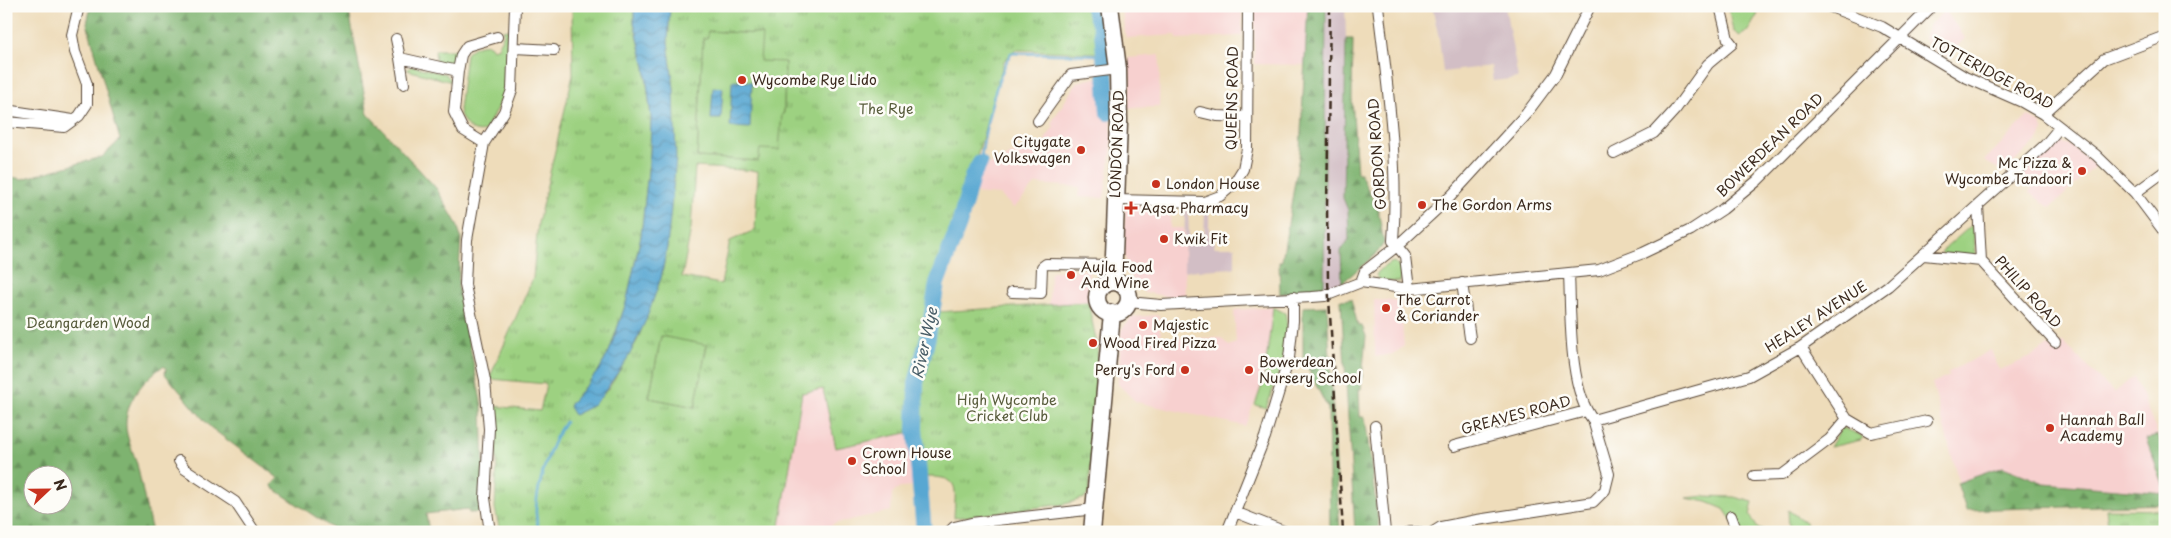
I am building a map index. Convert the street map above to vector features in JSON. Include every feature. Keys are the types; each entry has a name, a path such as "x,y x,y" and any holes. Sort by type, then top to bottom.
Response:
{"main road":[{"name":"LONDON ROAD","path":"1110,6 1118,69 1119,123 1113,274"},
{"path":"1113,274 1118,283 1126,290 1128,302 1122,311 1112,313 1100,306 1097,298 1103,285 1113,274"},
{"path":"1092,532 1112,313"}],"street":[{"path":"6,122 64,126 79,116 87,104 86,84 75,52 72,34 79,6"},
{"path":"490,532 484,498 489,429 485,380 465,285 467,240 484,143 504,112 512,90 515,6"},
{"name":"QUEENS ROAD","path":"1115,200 1204,202 1220,196 1233,185 1243,169 1247,150 1248,6"},
{"name":"GORDON ROAD","path":"1378,6 1392,139 1396,200 1393,241 1397,246"},
{"path":"1361,282 1365,271 1397,246 1451,196 1526,114 1556,74 1590,6"},
{"path":"1614,153 1654,133 1675,110 1708,64 1732,44 1728,39 1720,6"},
{"name":"TOTTERIDGE ROAD","path":"1828,6 1882,27 1965,77 2022,102 2043,114 2096,155 2135,193 2165,233"},
{"name":"BOWERDEAN ROAD","path":"1409,289 1599,270 1643,253 1691,230 1723,209 1757,181 1932,6"},
{"path":"2043,114 2104,59 2165,36"},
{"path":"484,143 463,130 454,112 458,71 461,55 467,46 497,37"},
{"path":"396,39 404,84"},
{"path":"515,48 554,50"},
{"path":"400,58 458,71"},
{"path":"1038,121 1071,75 1118,69"},
{"path":"6,110 74,120"},
{"path":"1200,112 1217,116 1246,117"},
{"name":"HEALEY AVENUE","path":"1593,420 1749,376 1801,347 1888,286 2045,145 2060,127"},
{"path":"2135,193 2165,171"},
{"name":"PHILIP ROAD","path":"1978,205 1981,261 2055,342"},
{"path":"1128,302 1166,304 1325,296 1361,282 1409,289 1405,256 1397,246"},
{"name":"PHILIP ROAD","path":"1924,255 1981,261"},
{"path":"1012,292 1041,293 1042,267 1046,264 1113,274"},
{"path":"1433,532 1441,527 1477,520 1593,502 1606,490 1609,474 1593,420 1586,411 1581,396 1573,357 1569,273"},
{"path":"1462,283 1470,338"},
{"path":"1227,532 1265,437 1289,358 1294,321 1293,297"},
{"path":"1801,347 1847,419 1871,433 1927,421"},
{"name":"GREAVES ROAD","path":"1454,446 1586,411"},
{"path":"1754,476 1782,475 1830,439 1847,419"},
{"path":"1374,426 1385,532"},
{"path":"179,461 185,469 235,502 255,532"},
{"path":"949,532 954,527 971,523 1095,508"},
{"path":"1235,512 1286,532"},
{"path":"1731,516 1737,532"},
{"path":"1410,532 1418,532"}],"shaded area":[{"path":"1121,6 1242,6 1242,36 1177,39 1176,35 1126,38"},
{"path":"1255,6 1307,6 1305,65 1254,64"},
{"path":"1307,6 1345,6 1346,38 1352,57 1352,98 1357,173 1360,173 1382,227 1385,243 1377,253 1342,283 1324,290 1280,294 1279,261 1282,261 1300,150"},
{"path":"1432,6 1505,6 1518,78 1493,81 1491,66 1443,72 1439,38"},
{"path":"1945,10 1965,38 1947,57 1929,47 1924,38 1929,25"},
{"path":"1160,55 1159,107 1128,108 1130,80 1128,58"},
{"path":"1099,77 1111,77 1112,148 1104,198 1079,197 1080,187 1036,184 1014,208 1000,195 974,193 977,177 985,166 1012,154 1045,148 1048,143 1046,141 1043,143 1054,126 1052,124 1053,120 1077,82"},
{"path":"2028,116 2041,124 2043,130 2039,139 2004,172 1984,161"},
{"path":"2057,142 2068,144 2096,165 2050,208 2029,192 2033,187 2019,178"},
{"path":"1125,206 1171,207 1170,228 1184,228 1185,300 1144,292 1133,280 1127,267 1124,250"},
{"path":"1209,207 1209,242 1214,242 1214,247 1235,247 1235,268 1184,271 1185,208 1188,208 1189,243 1204,243 1205,208"},
{"path":"1089,270 1088,302 1049,305 1050,275 1053,271"},
{"path":"1374,300 1400,301 1404,346 1394,354 1375,357"},
{"path":"1273,307 1264,379 1245,426 1136,402 1118,384 1121,330 1132,317 1159,315 1161,338 1221,338 1229,346 1236,343 1234,310"},
{"name":"Hannah Ball Academy","path":"2063,342 2114,393 2134,376 2165,452 2165,503 1966,509 1932,383 1950,376 1947,373 1991,350 1999,370 2031,357 2047,346"},
{"name":"Crown House School","path":"823,389 836,448 911,432 914,483 913,486 902,487 892,493 891,511 832,524 834,532 779,532 802,393"}],"green space":[{"name":"Deangarden Wood","path":"91,6 348,6 368,114 436,188 457,224 461,238 458,287 482,406 485,512 469,513 468,509 426,514 429,532 338,532 273,488 272,485 278,478 210,427 165,374 166,368 163,366 147,379 134,396 127,414 126,424 152,532 6,532 6,176 22,179 102,157 120,140 87,23"},
{"name":"The Rye","path":"572,6 634,6 634,23 645,67 651,117 650,153 641,236 626,303 609,352 599,370 570,404 601,397 610,386 637,341 661,278 667,247 674,89 668,42 670,6 1091,6 1097,29 1098,53 1017,50 1012,52 1004,61 975,164 972,164 964,187 964,195 932,291 926,329 918,355 910,396 911,432 836,448 823,389 802,393 779,532 500,532 495,508 497,462 493,406 540,411 546,384 491,379 490,377 533,278 538,223 573,75","holes":["708,31 762,34 760,61 785,62 784,113 782,114 779,150 760,149 758,161 697,157 703,38 707,38","695,167 758,171 755,230 730,241 721,284 682,277 691,228","661,336 707,345 695,407 649,398"]},
{"path":"1308,6 1326,6 1324,290 1280,294 1279,261 1282,261 1300,150"},
{"path":"1746,6 1758,14 1748,31 1740,36 1733,31 1728,7"},
{"path":"509,29 509,63 505,92 485,131 475,131 465,123 459,110 466,54 471,49 480,45 490,45 493,49 499,47 504,34 503,30"},
{"name":"Wycombe Rye Lido","path":"708,31 762,34 785,62 784,114 782,114 780,150 759,161 697,157 703,37"},
{"path":"1346,39 1353,39 1352,98 1357,173 1360,173 1378,210 1384,243 1377,253 1342,283 1341,250 1349,239 1348,210 1343,198"},
{"path":"435,50 458,50 453,66 436,62"},
{"path":"412,66 446,74 452,82 407,70"},
{"path":"1973,224 1976,256 1943,254 1941,252"},
{"path":"1394,262 1401,268 1400,282 1380,281 1376,275 1377,273 1386,265"},
{"path":"1351,299 1358,326 1362,326 1366,336 1361,389 1359,389 1360,417 1365,417 1379,529 1355,532 1341,300"},
{"name":"High Wycombe Cricket Club","path":"1088,302 1098,349 1089,493 1085,498 1065,504 954,518 954,486 946,479 926,477 919,406 921,386 930,357 938,312"},
{"path":"1327,306 1340,532 1330,530 1328,409 1303,359 1303,307"},
{"path":"1273,307 1285,313 1287,336 1282,361 1266,408 1255,405 1264,379"},
{"path":"661,336 707,344 695,407 649,398"},
{"path":"1842,427 1863,437 1861,440 1830,447"},
{"path":"2158,435 2165,454 2165,490 2146,439"},
{"path":"2003,467 2044,483 2165,493 2165,504 1966,510 1957,483"},
{"path":"1705,496 1734,497 1753,502 1750,515 1758,529 1771,532 1740,532 1724,509 1707,502 1686,498"},
{"path":"2106,509 2165,510 2165,532 2109,532"},
{"path":"1788,510 1805,522 1808,532 1787,532 1789,528"}],"water":[{"path":"634,6 670,6 668,42 674,89 676,159 667,247 661,278 646,320 629,356 601,397 592,406 574,415 569,407 570,404 599,370 609,352 626,303 641,236 650,153 651,117 645,67 634,22"},
{"path":"732,81 752,82 750,128 730,127"},
{"path":"713,87 723,88 721,119 711,119"}],"waterway":[{"name":"River Wye","path":"1092,6 1101,27 1108,113"},
{"path":"980,163 995,93 1011,53 1103,55"},
{"name":"River Wye","path":"924,532 915,428 916,383 928,337 937,283 959,225 972,177 980,163"},
{"path":"539,532 536,517 539,487 554,441 565,422"}],"railway":[{"path":"1330,6 1327,207 1328,281 1343,532"}],"place":[{"name":"Wycombe Rye Lido","path":"742,80"},
{"name":"Citygate Volkswagen","path":"1081,150"},
{"name":"Mc Pizza & Wycombe Tandoori","path":"2082,171"},
{"name":"London House","path":"1156,184"},
{"name":"The Gordon Arms","path":"1422,205"},
{"name":"Aqsa Pharmacy","path":"1131,208"},
{"name":"Kwik Fit","path":"1164,239"},
{"name":"Aujla Food And Wine","path":"1071,275"},
{"name":"The Carrot & Coriander","path":"1386,308"},
{"name":"Majestic","path":"1143,325"},
{"name":"Wood Fired Pizza","path":"1093,343"},
{"name":"Perry's Ford","path":"1185,370"},
{"name":"Bowerdean Nursery School","path":"1249,370"},
{"name":"Hannah Ball Academy","path":"2050,428"},
{"name":"Crown House School","path":"852,461"}]}
